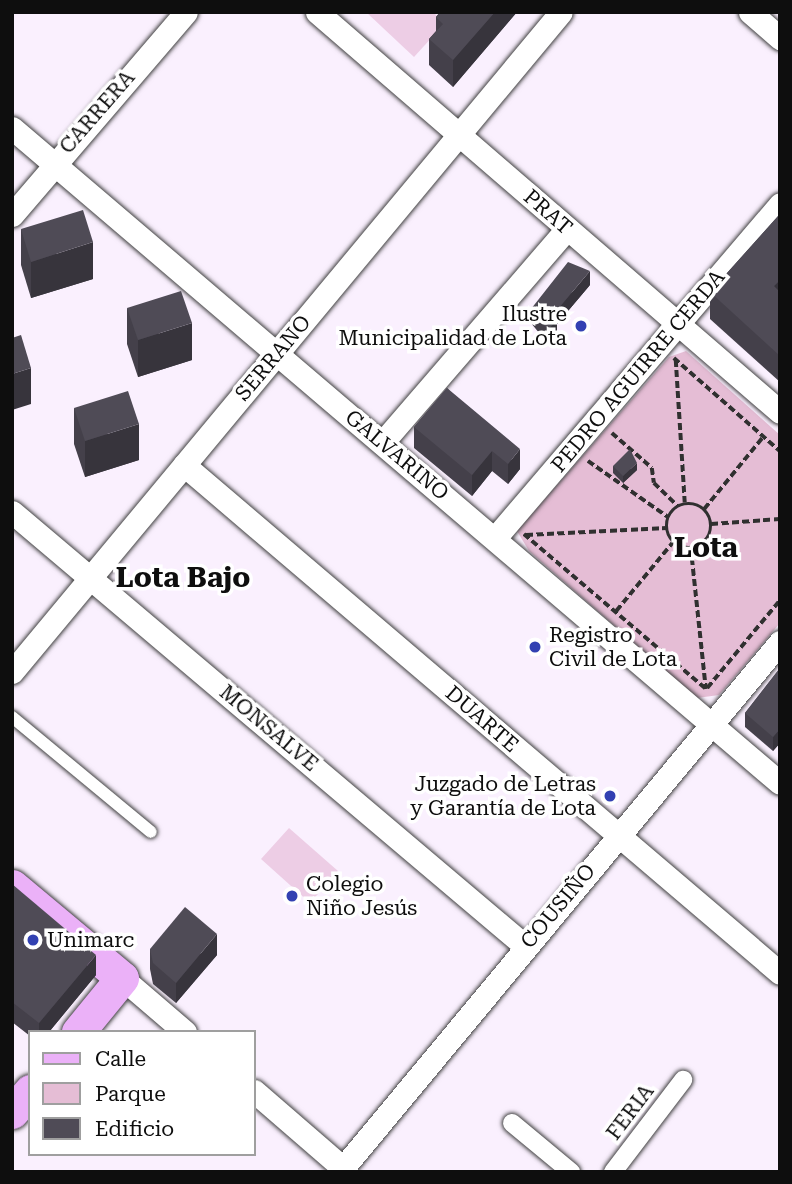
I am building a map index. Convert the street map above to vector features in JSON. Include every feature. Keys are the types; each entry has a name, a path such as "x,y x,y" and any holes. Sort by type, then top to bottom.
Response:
{"main road":[{"path":"12,886 122,978 80,1030"},
{"path":"12,1112 28,1093"}],"street":[{"name":"CARRERA","path":"12,215 52,163 186,12"},
{"name":"PRAT","path":"317,12 780,411"},
{"name":"SERRANO","path":"12,672 561,12"},
{"path":"750,12 780,37"},
{"name":"GALVARINO","path":"12,128 382,443 509,533 681,701 715,717 780,783"},
{"name":"PEDRO AGUIRRE CERDA","path":"509,533 668,352 677,324 776,214"},
{"path":"382,443 567,229"},
{"name":"DUARTE","path":"184,465 780,973"},
{"name":"MONSALVE","path":"12,512 91,576 525,946"},
{"name":"COUSIÑO","path":"343,1171 525,946 780,642"},
{"path":"122,978 183,1030"},
{"name":"FERIA","path":"613,1172 683,1080"},
{"path":"256,1093 343,1171"},
{"path":"513,1123 571,1172"}],"lane":[{"path":"12,717 151,831"}],"path":[{"path":"668,352 780,451"},
{"path":"668,352 685,503"},
{"path":"612,433 652,468 654,483 678,506"},
{"path":"704,509 763,436"},
{"path":"588,461 668,517"},
{"path":"685,503 704,509 712,524 707,539 691,548 674,541 667,528 668,517 678,506 685,503"},
{"path":"712,524 780,519"},
{"path":"509,533 667,528"},
{"path":"509,533 616,611 706,690"},
{"path":"616,611 674,541"},
{"path":"691,548 706,690 715,717"},
{"path":"681,701 706,690 780,600"}],"green space":[{"path":"686,351 780,435 780,623 719,695 697,698 529,551 517,531 669,357"}],"shaded area":[{"path":"366,12 433,12 445,23 414,57"},
{"path":"289,828 338,871 310,903 261,859"}],"building":[{"path":"440,12 495,12 453,60 429,39 443,24 436,17"},
{"path":"83,210 93,242 31,262 21,229"},
{"path":"779,215 780,280 774,286 780,292 780,356 710,292"},
{"path":"568,262 590,271 552,316 557,320 548,330 531,309"},
{"path":"181,291 192,323 138,340 127,308"},
{"path":"21,335 31,368 12,374 12,338"},
{"path":"447,388 520,449 508,464 492,451 472,475 414,427"},
{"path":"128,391 139,424 85,441 74,408"},
{"path":"630,449 637,463 623,476 613,466"},
{"path":"780,668 780,729 773,737 745,713"},
{"name":"Unimarc","path":"12,884 96,955 39,1023 12,1002"},
{"path":"185,907 217,934 176,983 153,963 150,949"}],"place":[{"name":"Ilustre Municipalidad de Lota","path":"581,326"},
{"name":"Registro Civil de Lota","path":"535,647"},
{"name":"Juzgado de Letras y Garantía de Lota","path":"610,796"},
{"name":"Colegio Niño Jesús","path":"292,896"},
{"name":"Unimarc","path":"33,940"}],"district":[{"name":"Lota","path":"706,548"},
{"name":"Lota Bajo","path":"183,578"}]}
